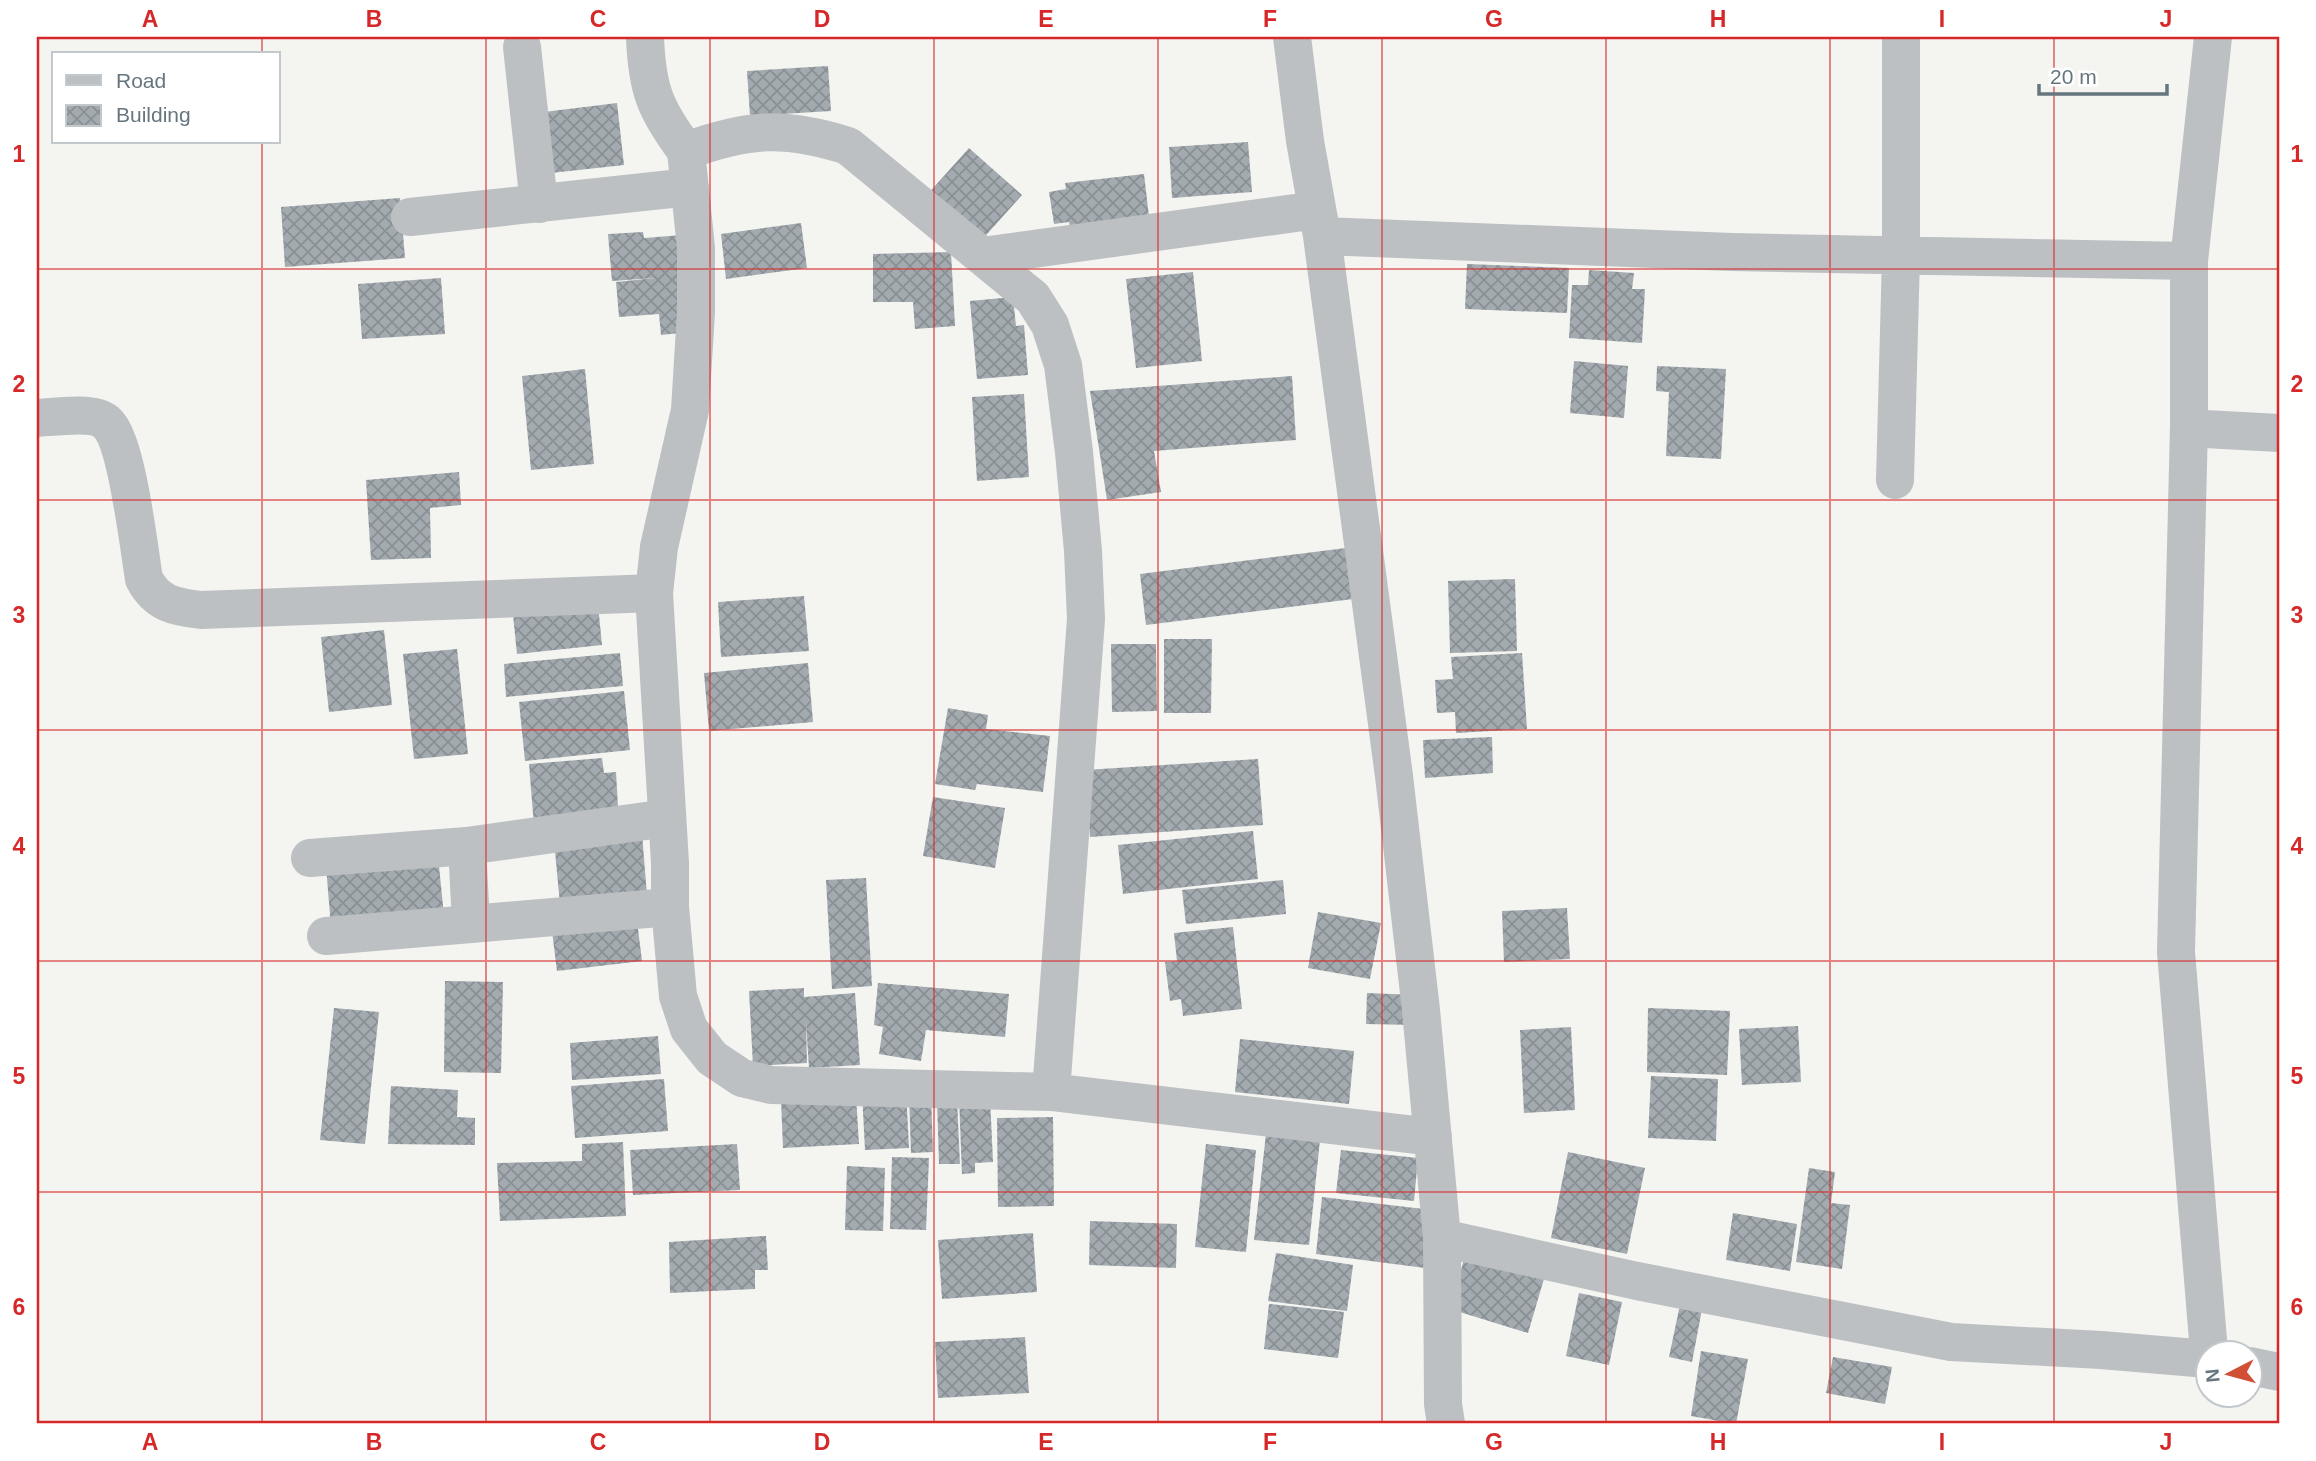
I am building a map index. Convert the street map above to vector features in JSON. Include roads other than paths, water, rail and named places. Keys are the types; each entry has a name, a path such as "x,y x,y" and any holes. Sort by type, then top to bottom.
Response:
{"street":[{"path":"645,37 646,66 655,103 688,169 696,248 696,312 690,410 659,547 654,593 670,907 678,996 690,1028 712,1058 742,1078 771,1085 1051,1092 1433,1137"},
{"path":"1292,37 1305,141 1320,223 1409,896 1442,1238 1443,1404 1446,1424"},
{"path":"1895,480 1901,256 1901,37"},
{"path":"2208,1338 2176,952 2189,426 2189,261 2213,37"},
{"path":"522,47 539,204"},
{"path":"410,217 539,204 688,169 716,140 777,131 812,135 848,146 1033,298 1050,325 1063,365 1083,551 1086,619 1051,1092"},
{"path":"982,256 1320,223 1901,256 2189,261"},
{"path":"37,418 95,418 105,421 111,428 122,454 144,579 150,591 169,605 201,610 654,593"},
{"path":"2189,426 2279,433"},
{"path":"310,858 467,846 667,818"},
{"path":"467,846 471,924"},
{"path":"326,936 670,907"},
{"path":"1442,1238 1651,1284 1951,1342 2194,1358"}]}
